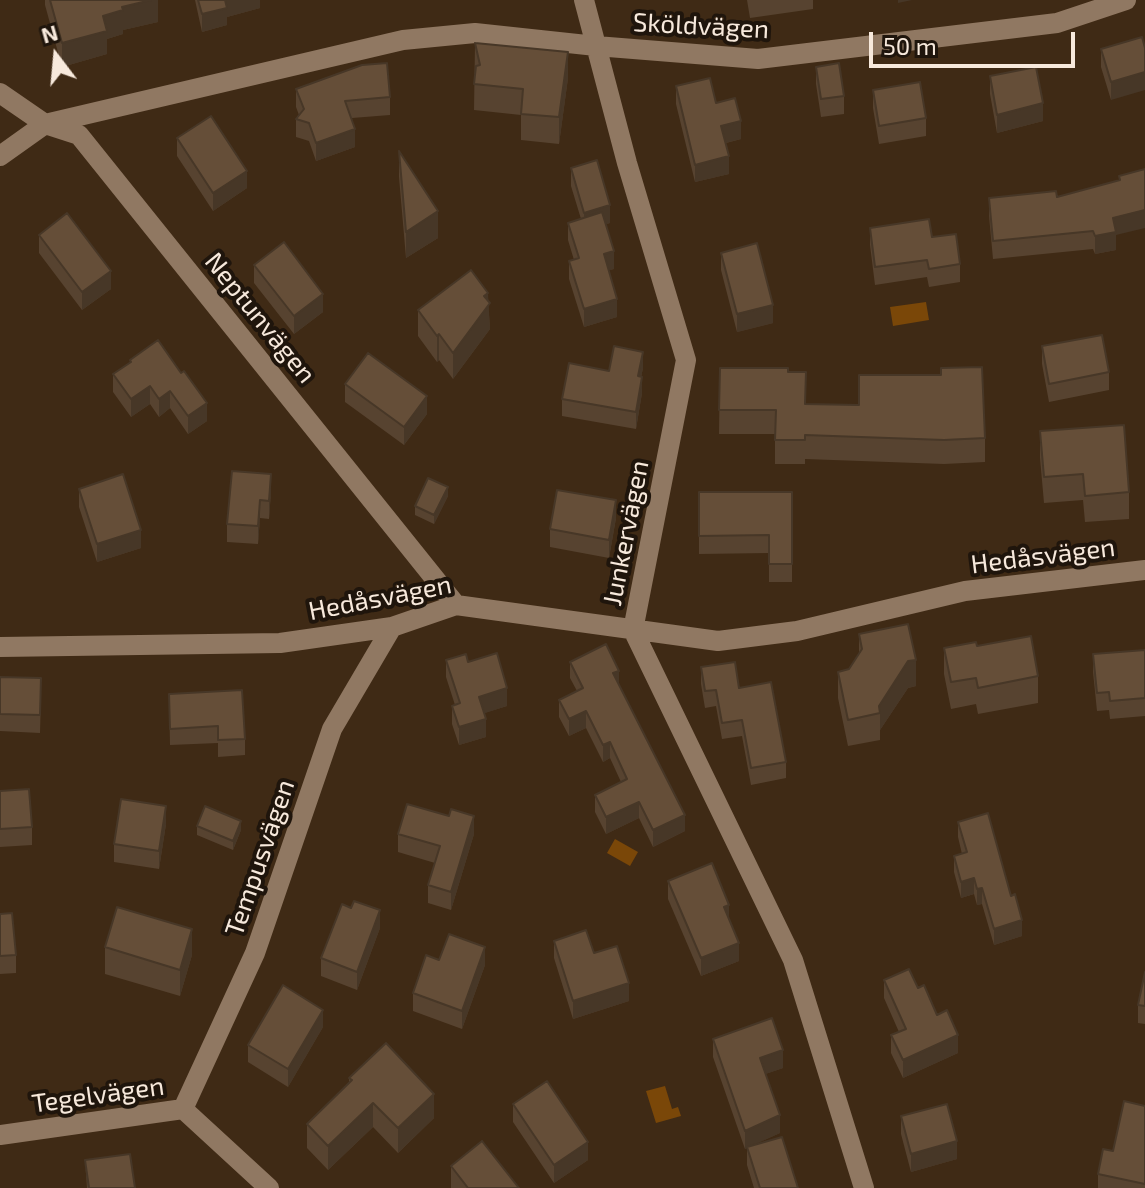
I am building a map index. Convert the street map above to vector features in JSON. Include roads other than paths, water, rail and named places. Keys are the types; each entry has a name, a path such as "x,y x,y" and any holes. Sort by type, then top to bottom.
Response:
{"street":[{"name":"Junkervägen","path":"584,0 627,163 686,360 633,630 793,960 864,1188"},
{"name":"Sköldvägen","path":"0,156 45,124 403,40 475,33 758,59 1057,23 1126,0"},
{"name":"Neptunvägen","path":"0,93 45,124 79,135 456,605"},
{"name":"Hedåsvägen","path":"0,647 280,643 392,627 456,605 718,641 797,631 965,591 1145,570"},
{"name":"Tempusvägen","path":"183,1109 255,953 332,729 392,627"},
{"name":"Tegelvägen","path":"0,1135 183,1109 269,1188"}]}
